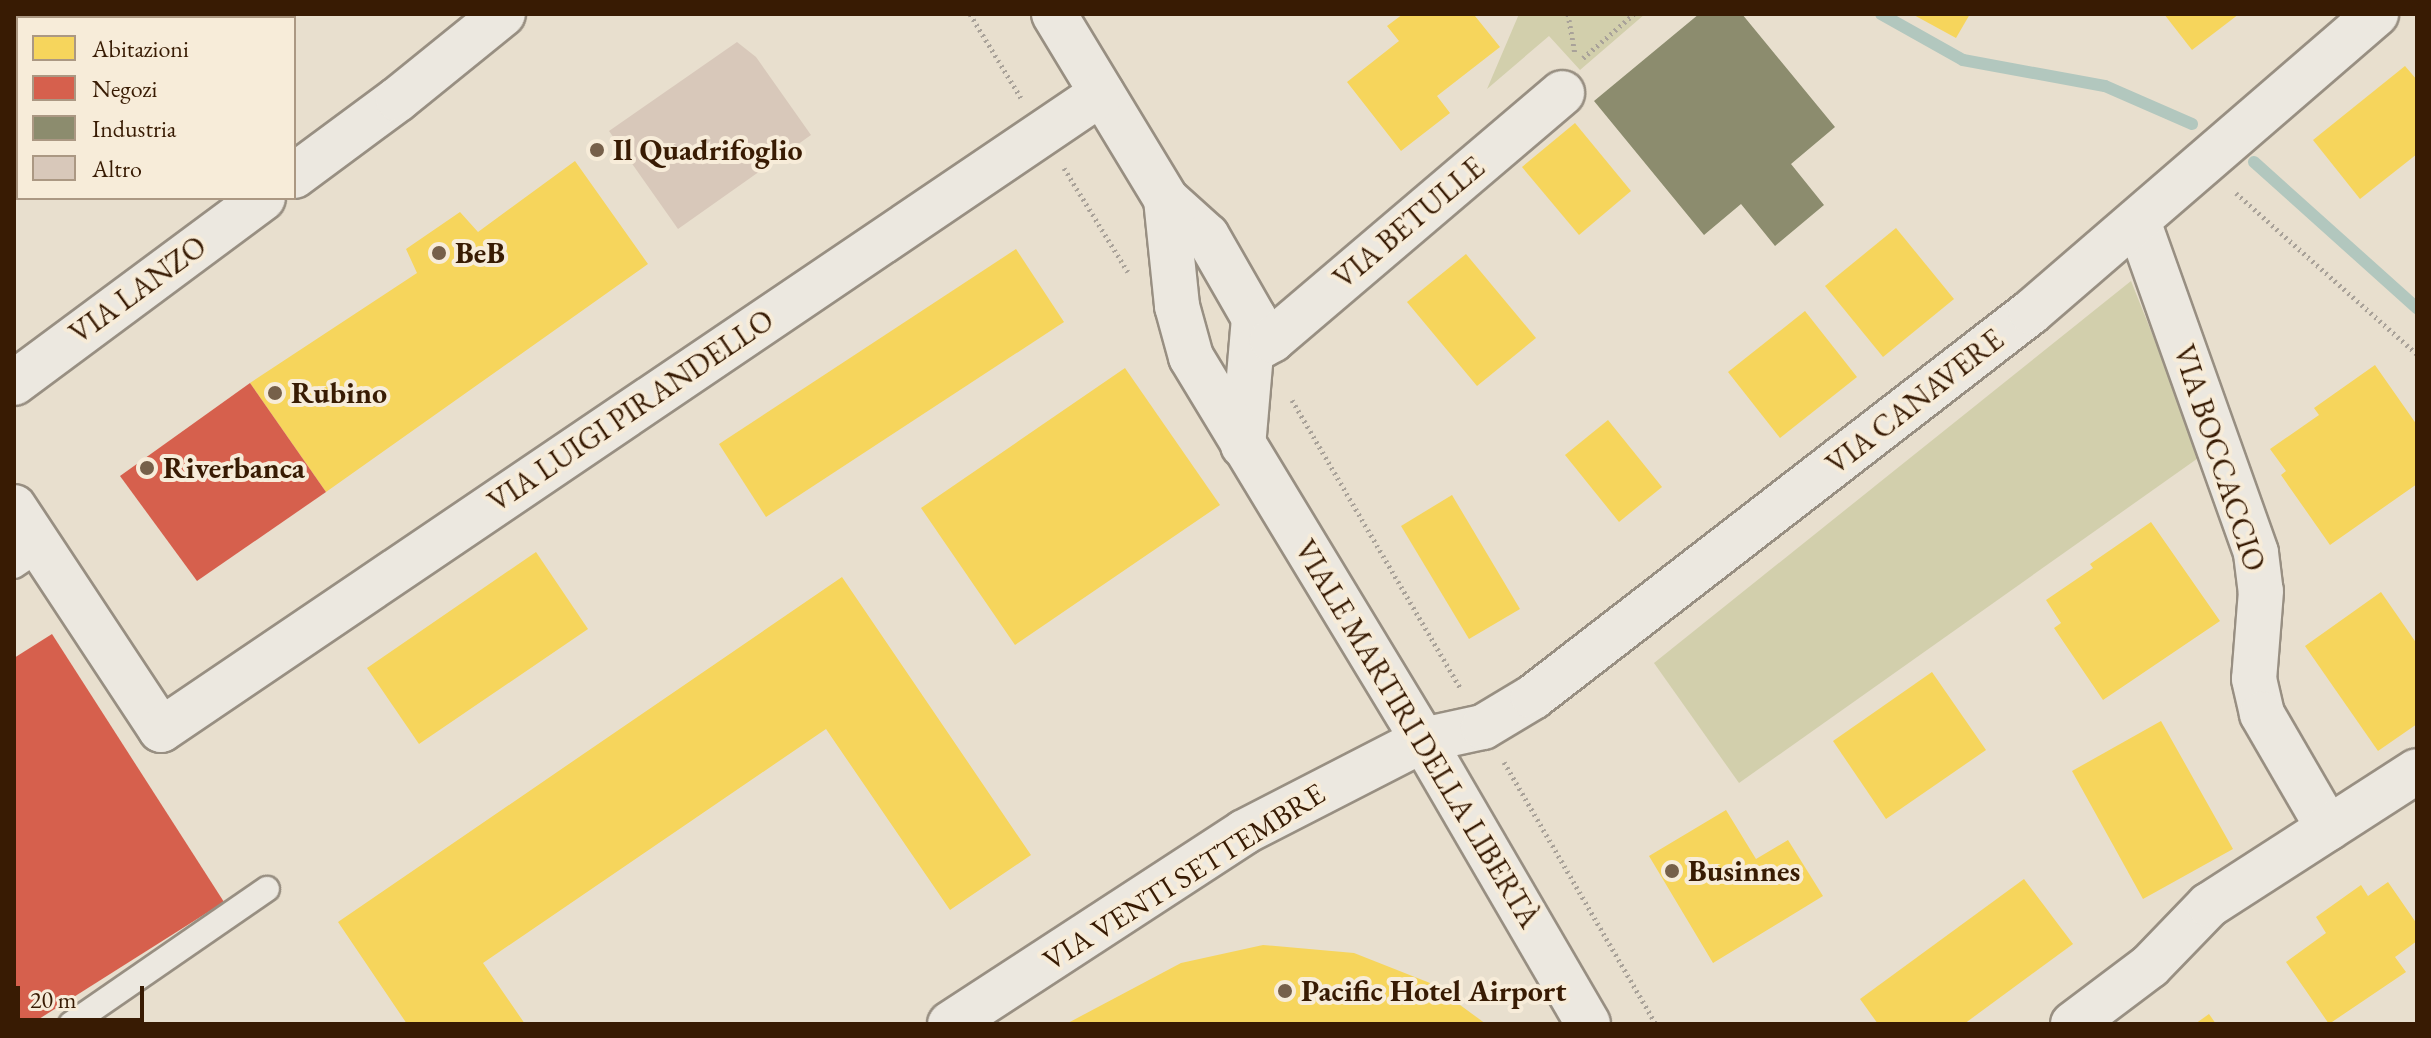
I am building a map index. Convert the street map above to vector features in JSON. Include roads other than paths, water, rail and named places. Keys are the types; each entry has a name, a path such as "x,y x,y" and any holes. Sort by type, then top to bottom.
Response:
{"street":[{"path":"296,175 398,99 503,14"},
{"name":"VIALE MARTIRI DELLA LIBERTÀ","path":"1054,14 1166,199 1207,236 1254,318 1254,350 1243,446"},
{"name":"VIA CANAVERE","path":"1423,740 1483,727 1533,697 2031,312 2376,14"},
{"name":"VIA LUIGI PIRANDELLO","path":"28,557 161,730 1102,93"},
{"name":"VIA BETULLE","path":"1254,350 1272,340 1562,93"},
{"name":"VIALE MARTIRI DELLA LIBERTÀ","path":"1166,199 1177,306 1191,357 1423,740 1588,1024"},
{"name":"VIA LANZO","path":"14,383 260,200"},
{"name":"VIA BOCCACCIO","path":"2138,221 2256,553 2261,591 2254,679 2262,714 2328,828"},
{"path":"14,507 28,557"},
{"name":"VIA VENTI SETTEMBRE","path":"950,1024 1244,832 1423,740"},
{"path":"2073,1024 2150,966 2209,905 2417,771"}],"lane":[{"path":"71,1024 267,889"}],"waterway":[{"path":"1881,14 1963,60 2105,86 2192,124"},
{"path":"2254,162 2417,308"}],"place":[{"name":"Il Quadrifoglio","path":"597,150"},
{"name":"BeB","path":"439,253"},
{"name":"Rubino","path":"275,393"},
{"name":"Riverbanca","path":"147,468"},
{"name":"Businnes","path":"1672,871"},
{"name":"Pacific Hotel Airport","path":"1285,991"}]}
